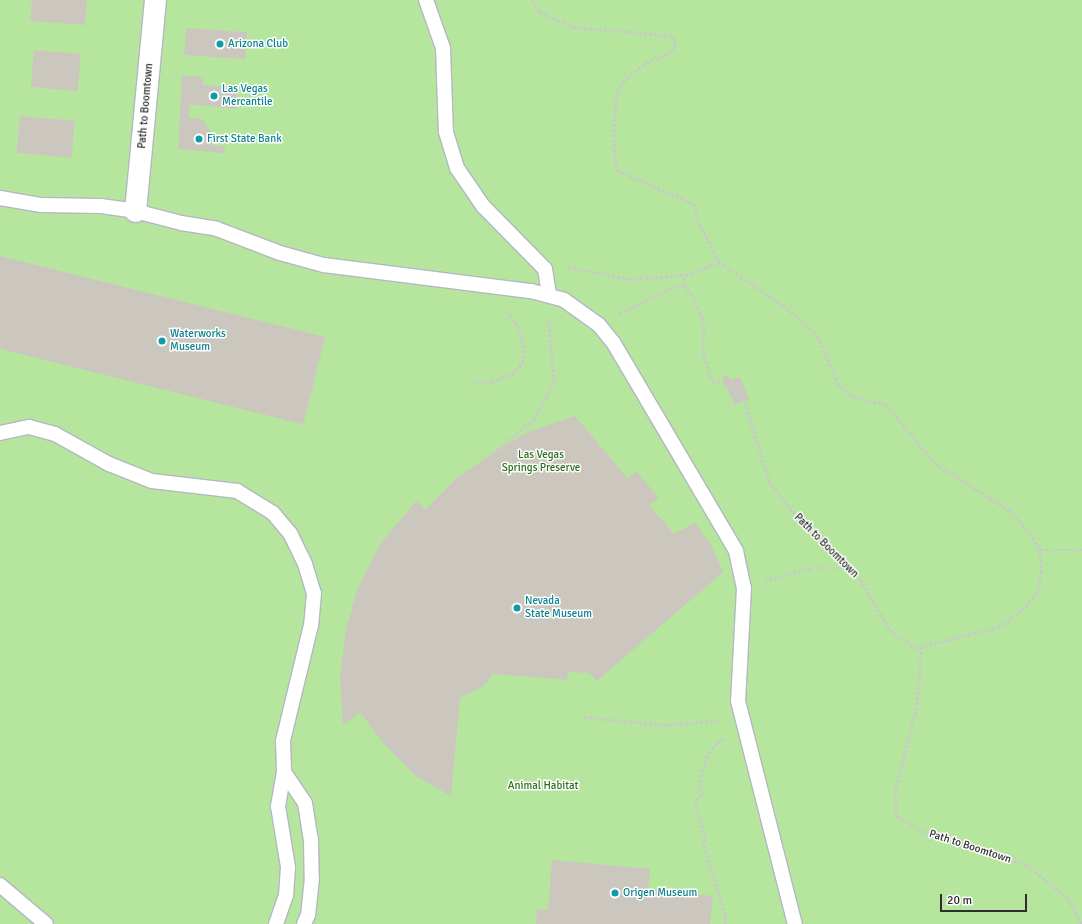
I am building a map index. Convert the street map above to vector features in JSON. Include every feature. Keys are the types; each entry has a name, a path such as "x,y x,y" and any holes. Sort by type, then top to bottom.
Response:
{"street":[{"name":"Path to Boomtown","path":"135,211 156,0"}],"lane":[{"path":"426,0 443,48 446,132 457,168 483,206 545,270 549,296"},
{"path":"0,198 41,205 101,206 135,211 181,223 217,229 280,253 324,265 549,296 564,300 588,314 613,342 736,551 744,588 738,691 745,730 795,924"},
{"path":"0,433 29,427 55,434 109,464 152,481 237,491 273,513 290,533 305,564 314,593 311,625 282,741 284,772 278,806 288,867 286,895 276,924"},
{"path":"284,772 305,803 311,840 312,878 308,915 304,924"},
{"path":"0,885 46,924"}],"path":[{"path":"533,0 539,12 574,27 673,36 676,44 672,52 645,64 624,81 616,99 614,139 616,170 695,204 697,219 719,262 783,305 818,336 838,383 849,395 887,405 935,463 1009,510 1030,533 1040,550 1042,572 1037,593 1022,611 1000,627 922,647"},
{"path":"564,266 630,279 685,275 719,262"},
{"path":"615,318 666,289 683,286 685,275"},
{"name":"Path to Boomtown","path":"683,286 691,294 702,317 704,327 703,351 712,381 728,384 745,402 769,480 792,511 860,579 890,630 916,648 922,647 917,707 896,794 897,816 931,836 972,846 1026,865 1069,900 1082,924"},
{"path":"474,383 492,382 512,374 522,363 524,348 518,325 504,309 504,289"},
{"path":"493,453 534,419 554,382 548,338 549,296"},
{"path":"1040,550 1082,550"},
{"path":"761,582 811,568 848,568"},
{"path":"584,717 665,725 726,720"},
{"path":"725,924 726,917 704,845 706,839 695,801 702,795 699,784 708,755 718,743 745,730"}],"green space":[{"name":"Las Vegas Springs Preserve","path":"0,0 1082,0 1082,924 0,924"}],"building":[{"path":"32,0 87,0 85,25 30,21"},
{"name":"Arizona Club","path":"186,28 247,32 245,59 184,55"},
{"path":"34,50 81,54 78,91 31,87"},
{"path":"182,75 203,77 203,85 238,88 236,109 190,104 189,118 202,119 212,133 211,145 225,146 224,153 178,149"},
{"path":"20,116 75,121 72,158 17,153"},
{"name":"Waterworks Museum","path":"0,256 325,337 303,424 0,349"},
{"path":"728,375 730,380 740,377 749,399 735,405 722,377"},
{"name":"Nevada State Museum","path":"575,416 628,479 636,471 659,498 649,505 674,534 695,523 711,545 723,572 597,681 589,673 568,672 567,680 492,674 487,683 477,690 460,698 451,796 417,777 384,744 360,712 343,726 340,677 346,629 358,587 380,544 417,500 425,510 457,478 493,453 528,432"},
{"name":"Origen Museum","path":"552,860 650,869 648,890 713,896 710,924 536,924 537,909 548,910"}],"place":[{"name":"Arizona Club","path":"220,44"},
{"name":"Las Vegas Mercantile","path":"214,96"},
{"name":"First State Bank","path":"199,139"},
{"name":"Waterworks Museum","path":"162,341"},
{"name":"Nevada State Museum","path":"517,608"},
{"name":"Origen Museum","path":"615,893"}],"park label":[{"name":"Animal Habitat","path":"543,786"}]}
